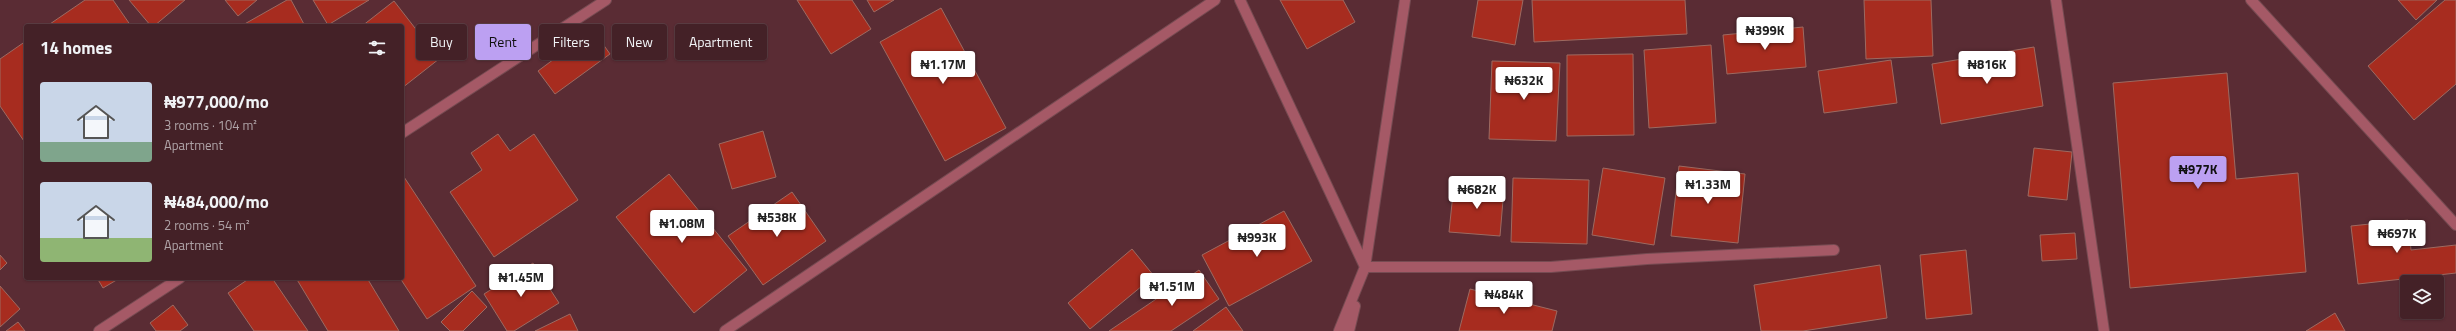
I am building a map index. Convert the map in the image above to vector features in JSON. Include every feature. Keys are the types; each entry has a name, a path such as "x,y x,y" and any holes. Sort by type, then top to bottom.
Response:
{"street":[{"path":"404,132 606,0"},
{"path":"725,331 1215,0"},
{"path":"1240,0 1366,267 1339,331"},
{"path":"1349,331 1366,267 1405,0"},
{"path":"2056,0 2104,331"},
{"path":"2250,0 2456,224"},
{"path":"1366,267 1551,267 1647,259 1834,250"},
{"path":"99,331 177,280"}],"building":[{"path":"85,0 113,0 130,24 50,24"},
{"path":"129,0 185,0 156,24 149,24"},
{"path":"225,0 257,0 238,16"},
{"path":"287,0 291,0 304,24 245,24"},
{"path":"313,0 369,0 330,24 327,24"},
{"path":"797,0 852,0 871,29 831,54"},
{"path":"867,0 894,0 874,12"},
{"path":"1280,0 1343,0 1355,22 1307,49"},
{"path":"1478,0 1523,0 1515,45 1472,37"},
{"path":"1532,0 1685,0 1687,34 1534,42"},
{"path":"1864,0 1931,0 1933,56 1866,59"},
{"path":"2398,0 2437,0 2416,20"},
{"path":"2445,0 2456,0 2456,84 2414,120 2368,66"},
{"path":"394,1 416,29 416,60 438,60 404,86 404,24 365,24"},
{"path":"941,8 1006,128 945,161 880,42"},
{"path":"1803,27 1806,67 1727,74 1723,35"},
{"path":"24,42 24,141 0,106 0,59"},
{"path":"1711,45 1716,123 1649,128 1644,50"},
{"path":"604,46 610,54 604,58"},
{"path":"2034,47 2043,106 1941,124 1932,64"},
{"path":"1633,54 1634,135 1567,136 1567,55"},
{"path":"553,60 602,60 555,94 538,71"},
{"path":"1891,60 1897,103 1824,113 1818,71"},
{"path":"1492,61 1560,63 1556,141 1489,139"},
{"path":"2227,73 2236,179 2298,173 2306,272 2130,288 2113,83"},
{"path":"763,131 776,177 732,189 719,144"},
{"path":"498,134 510,151 534,134 578,200 494,257 450,192 482,170 471,153"},
{"path":"2034,148 2072,152 2067,200 2028,196"},
{"path":"1679,166 1745,174 1738,243 1671,236"},
{"path":"1603,168 1665,178 1654,245 1592,235"},
{"path":"669,174 747,270 694,313 616,217"},
{"path":"404,177 476,286 427,319 401,280 404,280"},
{"path":"1513,178 1589,180 1587,244 1511,242"},
{"path":"1454,184 1504,188 1500,236 1449,232"},
{"path":"792,192 826,241 763,285 728,236"},
{"path":"1284,211 1312,261 1229,306 1202,255"},
{"path":"2408,220 2411,250 2456,245 2456,273 2438,275 2400,275 2400,279 2358,284 2351,226"},
{"path":"2075,233 2077,259 2042,261 2040,235"},
{"path":"1132,249 1154,276 1090,329 1068,303"},
{"path":"1966,250 1972,314 1926,319 1920,255"},
{"path":"0,255 7,263 0,270"},
{"path":"533,263 559,303 514,331 507,331 484,294"},
{"path":"1880,265 1887,318 1803,331 1761,331 1754,285"},
{"path":"1199,270 1219,299 1171,331 1109,331"},
{"path":"98,280 117,280 103,288"},
{"path":"247,280 273,280 308,331 254,331 228,293"},
{"path":"297,280 368,280 399,331 328,331"},
{"path":"0,286 20,309 0,327"},
{"path":"1470,289 1557,311 1552,331 1459,331"},
{"path":"472,291 487,307 463,331 450,331 441,322"},
{"path":"173,305 188,325 180,331 156,331 150,323"},
{"path":"1226,307 1243,331 1193,331"},
{"path":"2335,313 2345,331 2306,331"},
{"path":"570,314 578,331 535,331"},
{"path":"18,322 25,331 6,331"}]}
